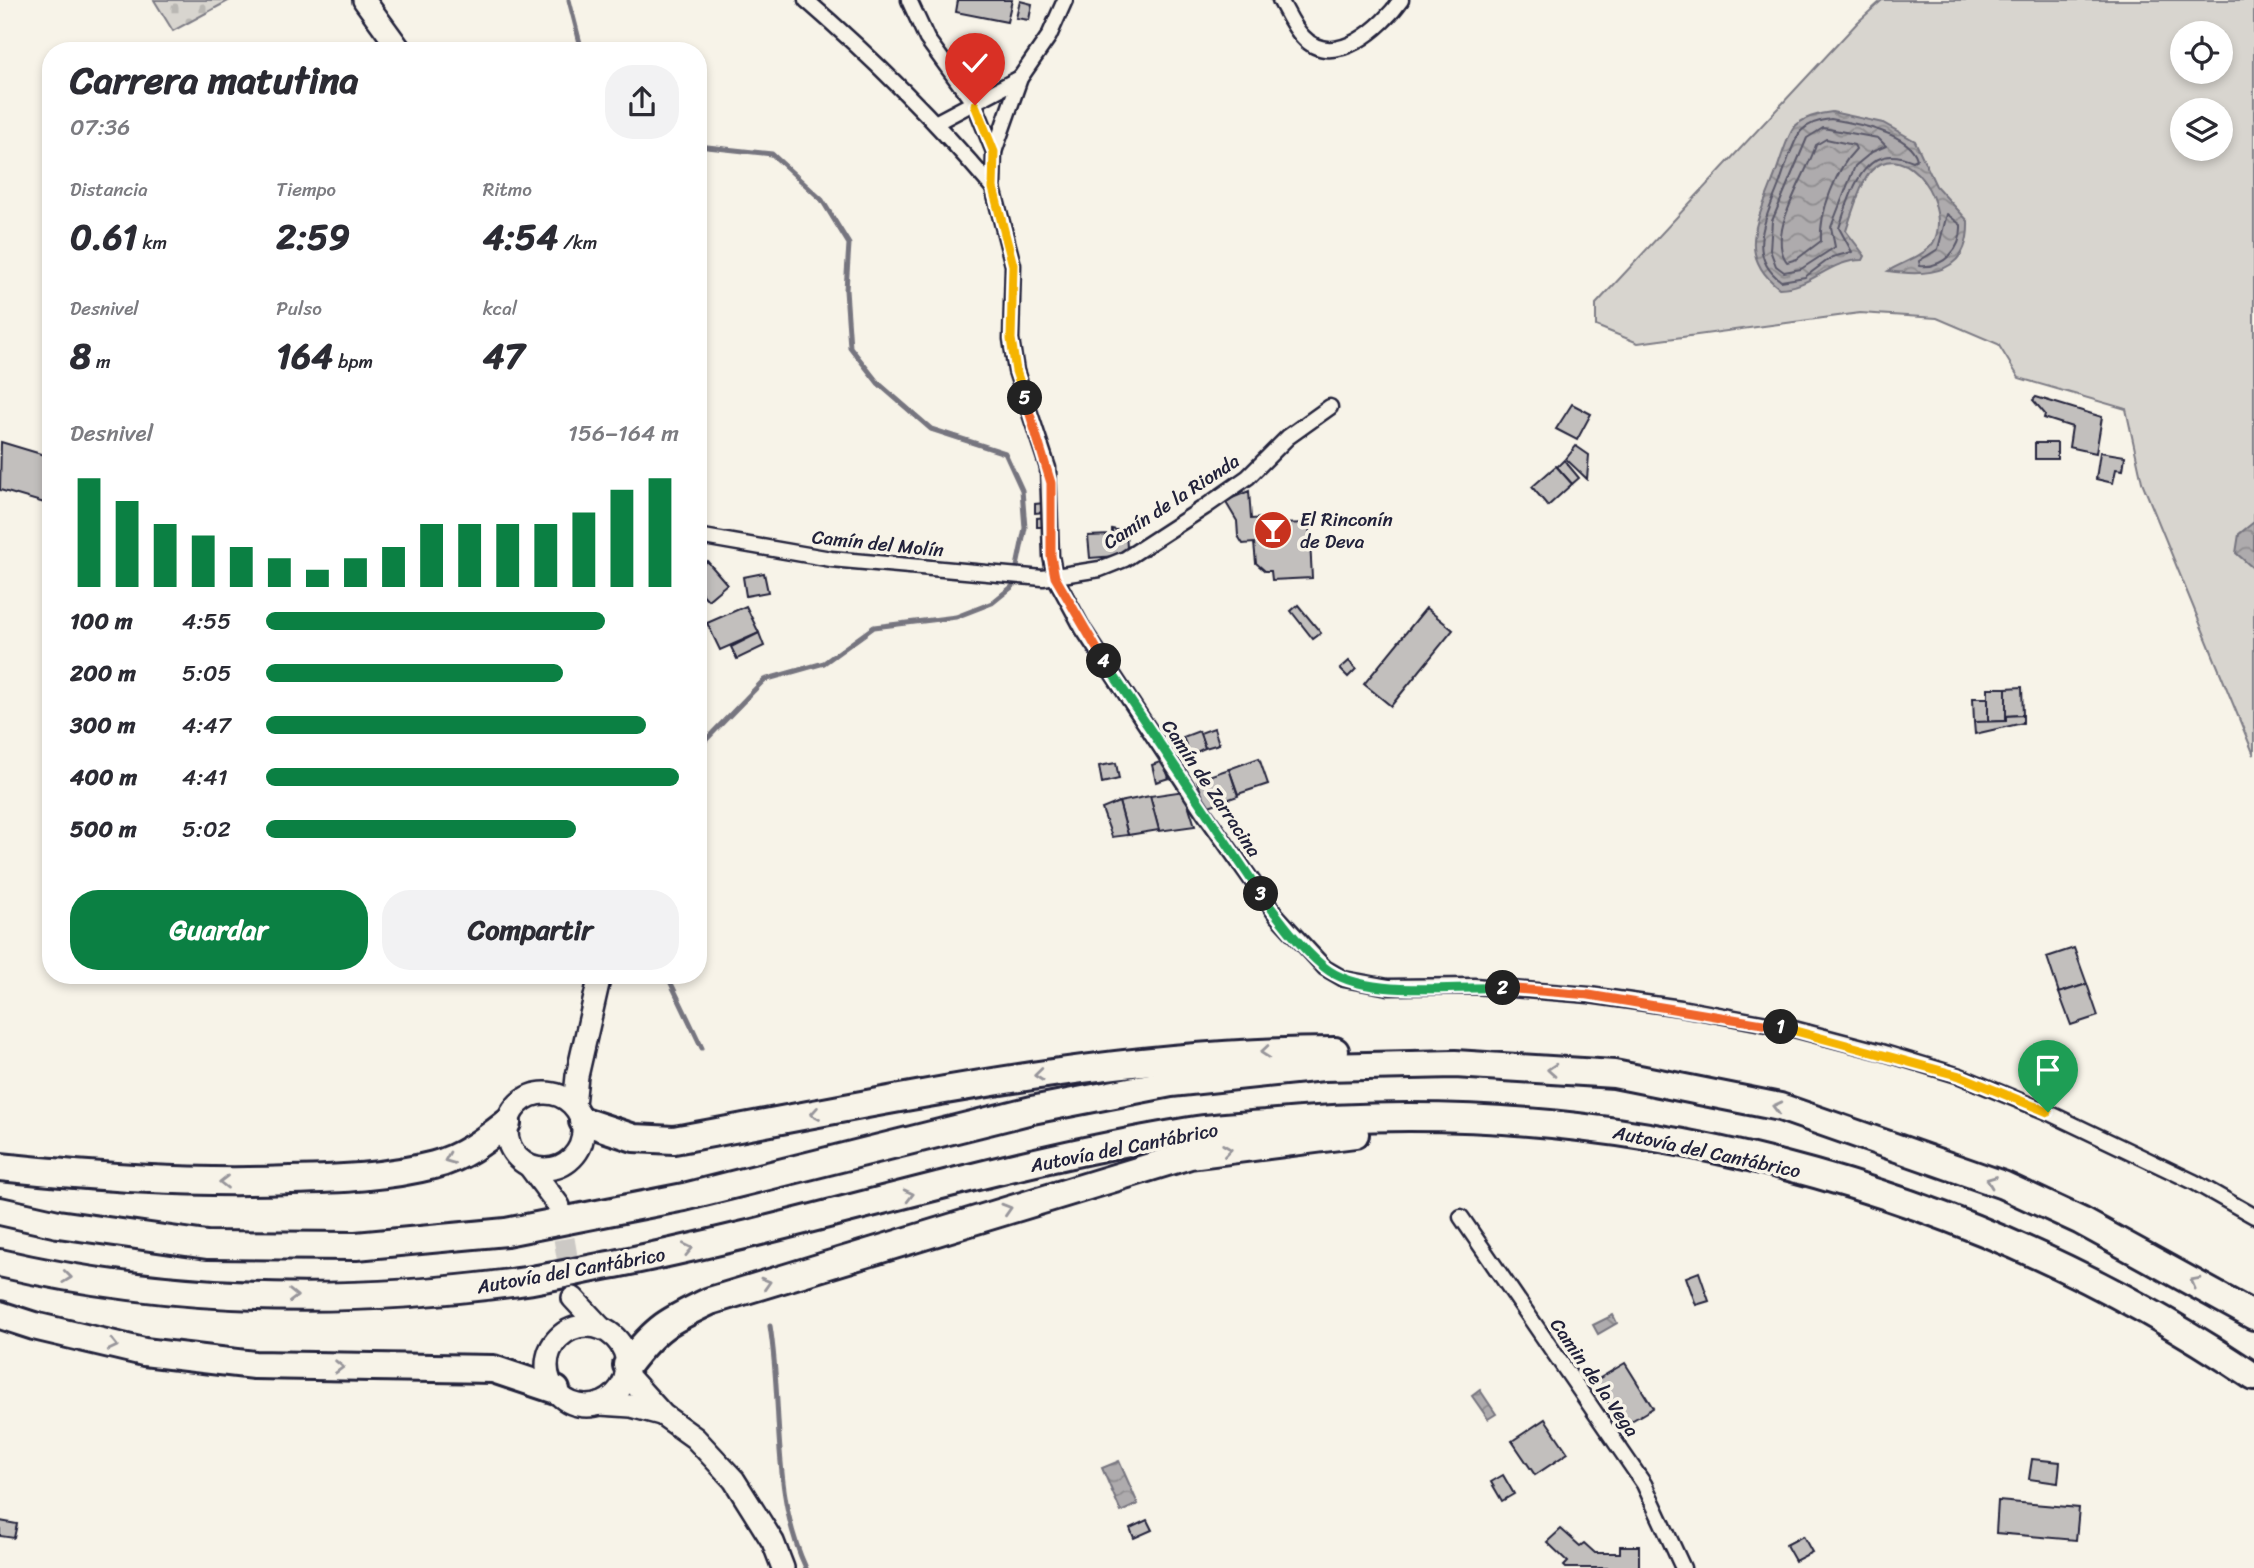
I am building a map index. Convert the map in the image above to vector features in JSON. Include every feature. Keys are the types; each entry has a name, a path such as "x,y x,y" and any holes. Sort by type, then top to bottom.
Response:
{"highway":[{"path":"579,1113 634,1138 674,1140 1013,1078 1166,1060 1276,1051 1388,1051 1455,1064"},
{"path":"0,1211 58,1224 207,1245 356,1246 506,1232 684,1197 1032,1110 1171,1083 1323,1067 1455,1064 1614,1074 1780,1107 2003,1185 2081,1221 2254,1316"},
{"name":"Autovía del Cantábrico","path":"0,1263 53,1275 206,1295 358,1297 517,1283 694,1248 1037,1164 1187,1131 1336,1117 1490,1117 1640,1133 1775,1163 1899,1200 2016,1245 2123,1297 2207,1345 2254,1377"},
{"path":"0,1167 106,1177 221,1183 344,1179 435,1165 470,1151 507,1123"},
{"path":"627,1370 650,1334 675,1317 710,1301 1190,1155 1336,1134 1491,1134 1633,1150 1767,1177 1893,1211 2123,1297"},
{"path":"0,1315 34,1326 144,1352 254,1365 493,1369 556,1390"}],"street":[{"path":"364,0 394,42"},
{"path":"806,0 881,66 937,122 993,188"},
{"path":"909,0 927,39 975,105 994,152"},
{"path":"1055,577 1051,556 1051,483 1016,371 1011,339 1013,265 993,188 994,152 1020,78 1049,36 1065,0"},
{"path":"1280,0 1302,36 1323,48 1353,43 1364,38 1391,14 1401,0"},
{"path":"937,122 975,105 1020,78"},
{"name":"Camín de la Rionda","path":"1055,577 1100,569 1125,559 1248,477 1289,437 1330,407"},
{"name":"Camín del Molín","path":"707,538 831,559 1055,577"},
{"name":"Camín de Zarracina","path":"1055,577 1083,629 1241,867 1293,933 1325,968 1345,979 1388,987 1474,986 1589,995 1794,1029 1960,1076 2035,1107 2193,1182 2254,1216"},
{"path":"530,1167 554,1168 568,1162 578,1151 584,1136 579,1113 577,1076 598,984"},
{"path":"568,1162 559,1206 530,1167 520,1161 510,1147 507,1123 513,1108 522,1099 562,1081 586,1042"},
{"path":"542,1092 558,1094 579,1113"},
{"name":"Camin de la Vega","path":"1461,1217 1644,1484 1683,1568"},
{"path":"663,1415 631,1406 576,1404 556,1390 547,1366 550,1353 565,1333 573,1298 601,1328 620,1343 627,1370 663,1415 695,1437 734,1480 773,1542 783,1568"},
{"path":"565,1333 577,1328 601,1328"},
{"path":"600,1404 620,1389 627,1370"}],"green space":[{"path":"154,0 230,0 173,31"},
{"path":"1882,0 2254,0 2254,755 2142,482 2126,409 2019,378 1998,344 1937,318 1860,313 1638,343 1596,326 1596,304 1858,22"}],"water":[{"path":"1832,112 1883,123 1915,141 1936,186 1968,221 1967,239 1954,262 1932,272 1888,271 1930,247 1938,229 1932,196 1923,181 1912,169 1899,162 1885,162 1867,176 1846,231 1865,256 1863,260 1840,264 1791,287 1779,288 1766,275 1758,263 1754,237 1787,140 1800,122"},
{"path":"2254,522 2254,569 2236,553 2239,534"},
{"path":"1613,1315 1617,1323 1598,1334 1593,1325"},
{"path":"1480,1390 1496,1414 1488,1419 1472,1396"},
{"path":"1119,1461 1138,1504 1121,1512 1102,1468"}],"building":[{"path":"958,0 1012,0 1007,22 956,12"},
{"path":"1020,1 1032,4 1029,20 1016,18"},
{"path":"2036,397 2102,417 2096,453 2069,447 2072,427 2044,418 2045,414 2033,400"},
{"path":"1572,404 1591,414 1577,440 1556,429"},
{"path":"1,442 42,454 42,502 0,490"},
{"path":"2035,443 2057,443 2057,459 2035,459"},
{"path":"1576,446 1589,455 1587,479 1566,459"},
{"path":"2100,452 2125,456 2123,470 2116,469 2113,483 2096,479"},
{"path":"1564,460 1579,478 1572,484 1557,467"},
{"path":"1556,466 1572,484 1548,506 1532,487"},
{"name":"El Rinconín de Deva","path":"1249,491 1251,519 1279,517 1279,524 1309,523 1312,578 1272,580 1271,571 1265,571 1256,563 1254,543 1243,544 1238,536 1237,521 1225,501"},
{"path":"1044,503 1045,512 1035,513 1035,504"},
{"path":"1046,517 1047,527 1037,527 1037,518"},
{"path":"1112,529 1126,532 1127,548 1116,556 1090,558 1088,536 1112,535"},
{"path":"707,561 727,584 707,599"},
{"path":"764,573 768,592 746,596 743,577"},
{"path":"1298,605 1321,633 1313,639 1291,611"},
{"path":"746,606 759,633 720,650 707,623"},
{"path":"1426,608 1453,630 1391,706 1364,684"},
{"path":"759,633 764,646 737,659 731,647"},
{"path":"1349,661 1356,669 1348,677 1340,669"},
{"path":"2022,687 2023,715 2006,716 2006,688"},
{"path":"1988,688 2006,688 2006,721 1988,722"},
{"path":"1973,698 1988,698 1988,722 1974,722"},
{"path":"2023,715 2023,723 1975,734 1974,722 2006,721 2006,716"},
{"path":"1214,728 1219,744 1205,748 1200,733"},
{"path":"1199,731 1205,748 1190,755 1183,737"},
{"path":"1259,758 1268,784 1238,794 1229,769"},
{"path":"1163,761 1169,778 1156,782 1152,765"},
{"path":"1116,763 1119,779 1102,783 1099,766"},
{"path":"1229,769 1238,796 1206,807 1197,780"},
{"path":"1184,791 1195,826 1159,831 1150,796"},
{"path":"1150,796 1159,830 1128,835 1119,802"},
{"path":"1119,802 1128,835 1112,837 1102,809"},
{"path":"2074,948 2087,984 2059,993 2047,957"},
{"path":"2087,984 2098,1016 2071,1025 2059,993"},
{"path":"1699,1272 1709,1301 1696,1305 1686,1277"},
{"path":"1625,1363 1653,1408 1623,1426 1595,1381"},
{"path":"1545,1419 1568,1453 1535,1475 1512,1441"},
{"path":"2032,1459 2060,1462 2058,1483 2029,1479"},
{"path":"1503,1475 1514,1494 1502,1501 1491,1482"},
{"path":"1998,1501 2079,1508 2076,1540 1996,1533"},
{"path":"1147,1520 1152,1530 1134,1538 1130,1528"},
{"path":"0,1521 17,1524 14,1538 0,1536"},
{"path":"1561,1529 1580,1546 1584,1543 1595,1553 1620,1553 1620,1546 1639,1546 1639,1568 1566,1568 1564,1566 1568,1562 1547,1542"},
{"path":"1803,1536 1812,1552 1795,1561 1786,1545"}],"waterway":[{"path":"569,0 580,42"},
{"path":"707,147 772,154 822,200 849,244 846,290 850,347 878,383 931,429 1005,453 1022,490 1025,528 1013,586 992,603 956,617 874,627 824,663 764,680 707,739"},
{"path":"671,984 702,1048"},
{"path":"770,1326 787,1510 806,1568"}],"tunnel":[{"path":"559,1208 572,1287"}],"place":[{"name":"El Rinconín de Deva","path":"1273,530"}],"route":[{"path":"975,105 994,152 993,188 1008,237 1013,265 1011,339 1016,371 1051,483 1051,556 1055,577 1083,629 1241,867 1277,916 1325,968 1345,979 1388,987 1474,986 1589,995 1681,1008 1794,1029 1960,1076 2048,1112"}]}
